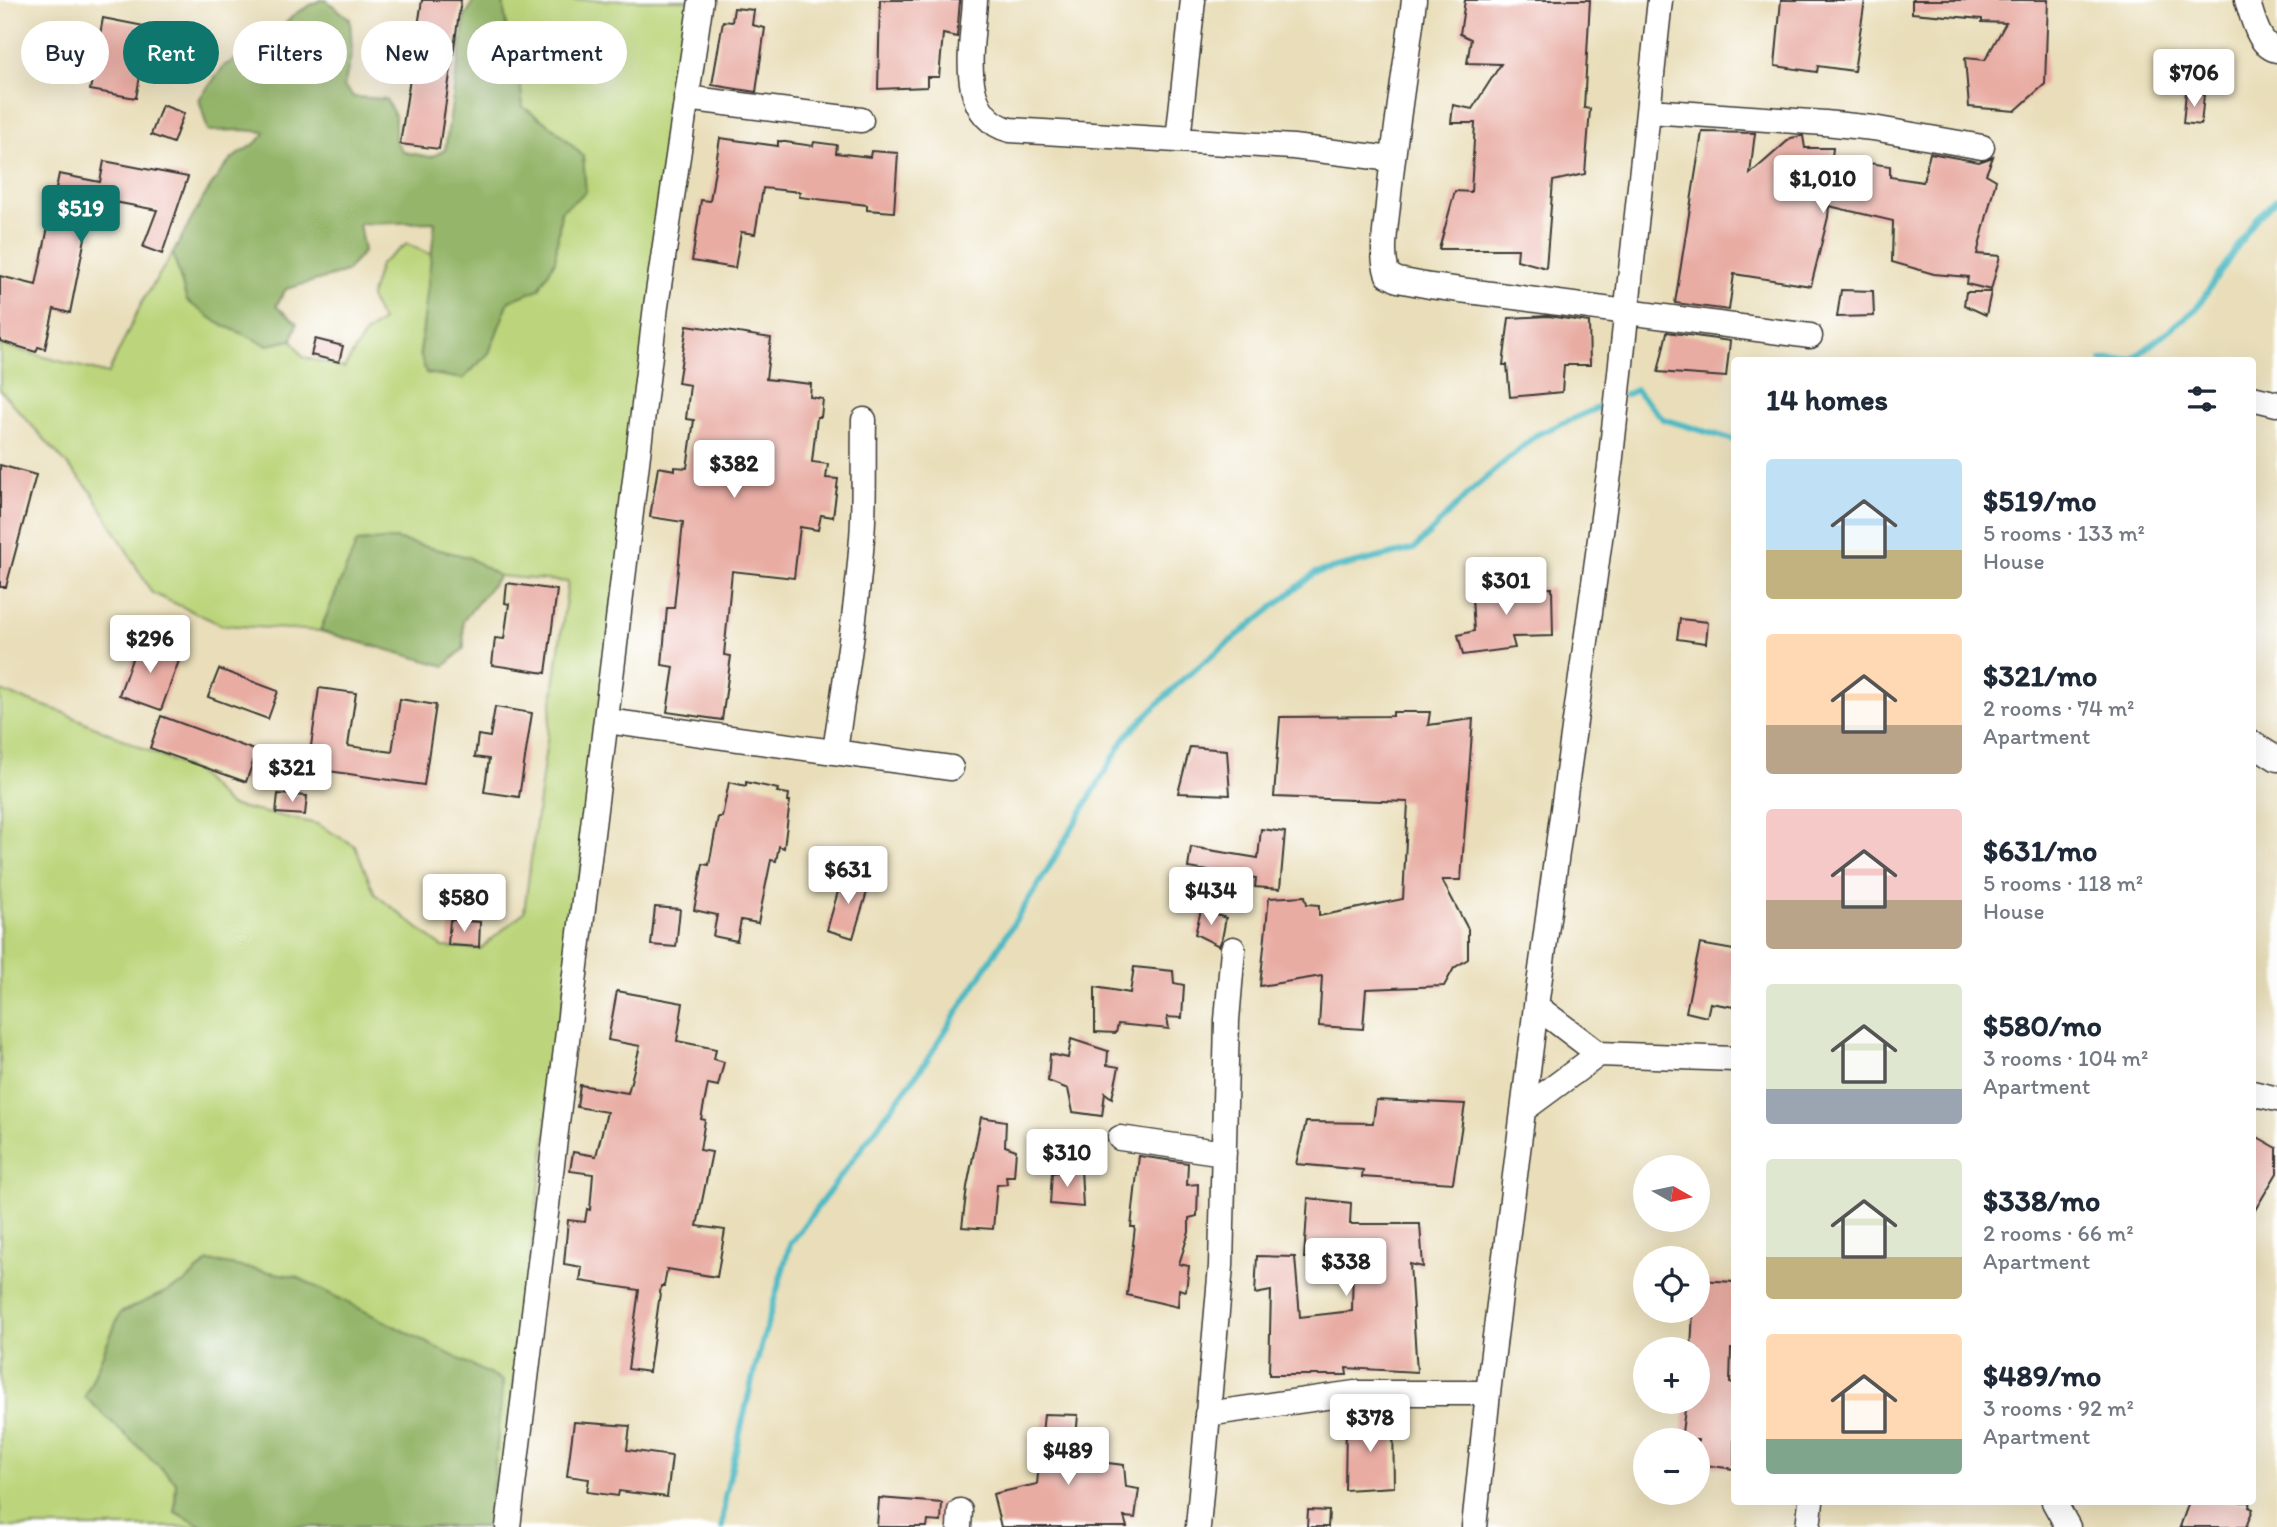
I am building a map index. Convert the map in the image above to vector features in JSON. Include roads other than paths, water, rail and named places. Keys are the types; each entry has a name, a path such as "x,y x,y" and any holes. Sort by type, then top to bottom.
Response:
{"street":[{"path":"508,1527 656,306 701,0"},
{"path":"975,0 971,72 973,94 979,109 998,127 1010,130 1293,147 1392,159"},
{"path":"1178,140 1193,0"},
{"path":"1414,0 1392,159 1386,231 1385,267 1388,275 1398,280 1430,286 1810,337"},
{"path":"1474,1527 1536,1006 1615,421 1660,0"},
{"path":"2247,0 2262,41 2267,47 2277,50"},
{"path":"686,98 861,120"},
{"path":"1649,111 1837,124 1982,147"},
{"path":"2256,399 2277,404"},
{"path":"835,751 860,565 864,420"},
{"path":"607,721 951,768"},
{"path":"2256,745 2277,758"},
{"path":"1198,1527 1221,1266 1227,1020 1233,949"},
{"path":"1536,1006 1599,1054 1731,1059"},
{"path":"1523,1110 1599,1054"},
{"path":"2256,1094 2277,1099"},
{"path":"1120,1138 1224,1153"},
{"path":"1207,1414 1355,1393 1488,1392"},
{"path":"1808,1527 1811,1505"},
{"path":"2056,1505 2068,1527"}],"waterway":[{"path":"2136,357 2196,309 2257,217 2277,199"},
{"path":"1625,395 1636,390 1663,419 1731,439"},
{"path":"722,1527 725,1497 754,1372 790,1244 925,1063 1045,874 1126,736 1182,680 1315,573 1414,549 1474,488 1536,435 1609,403"}]}
